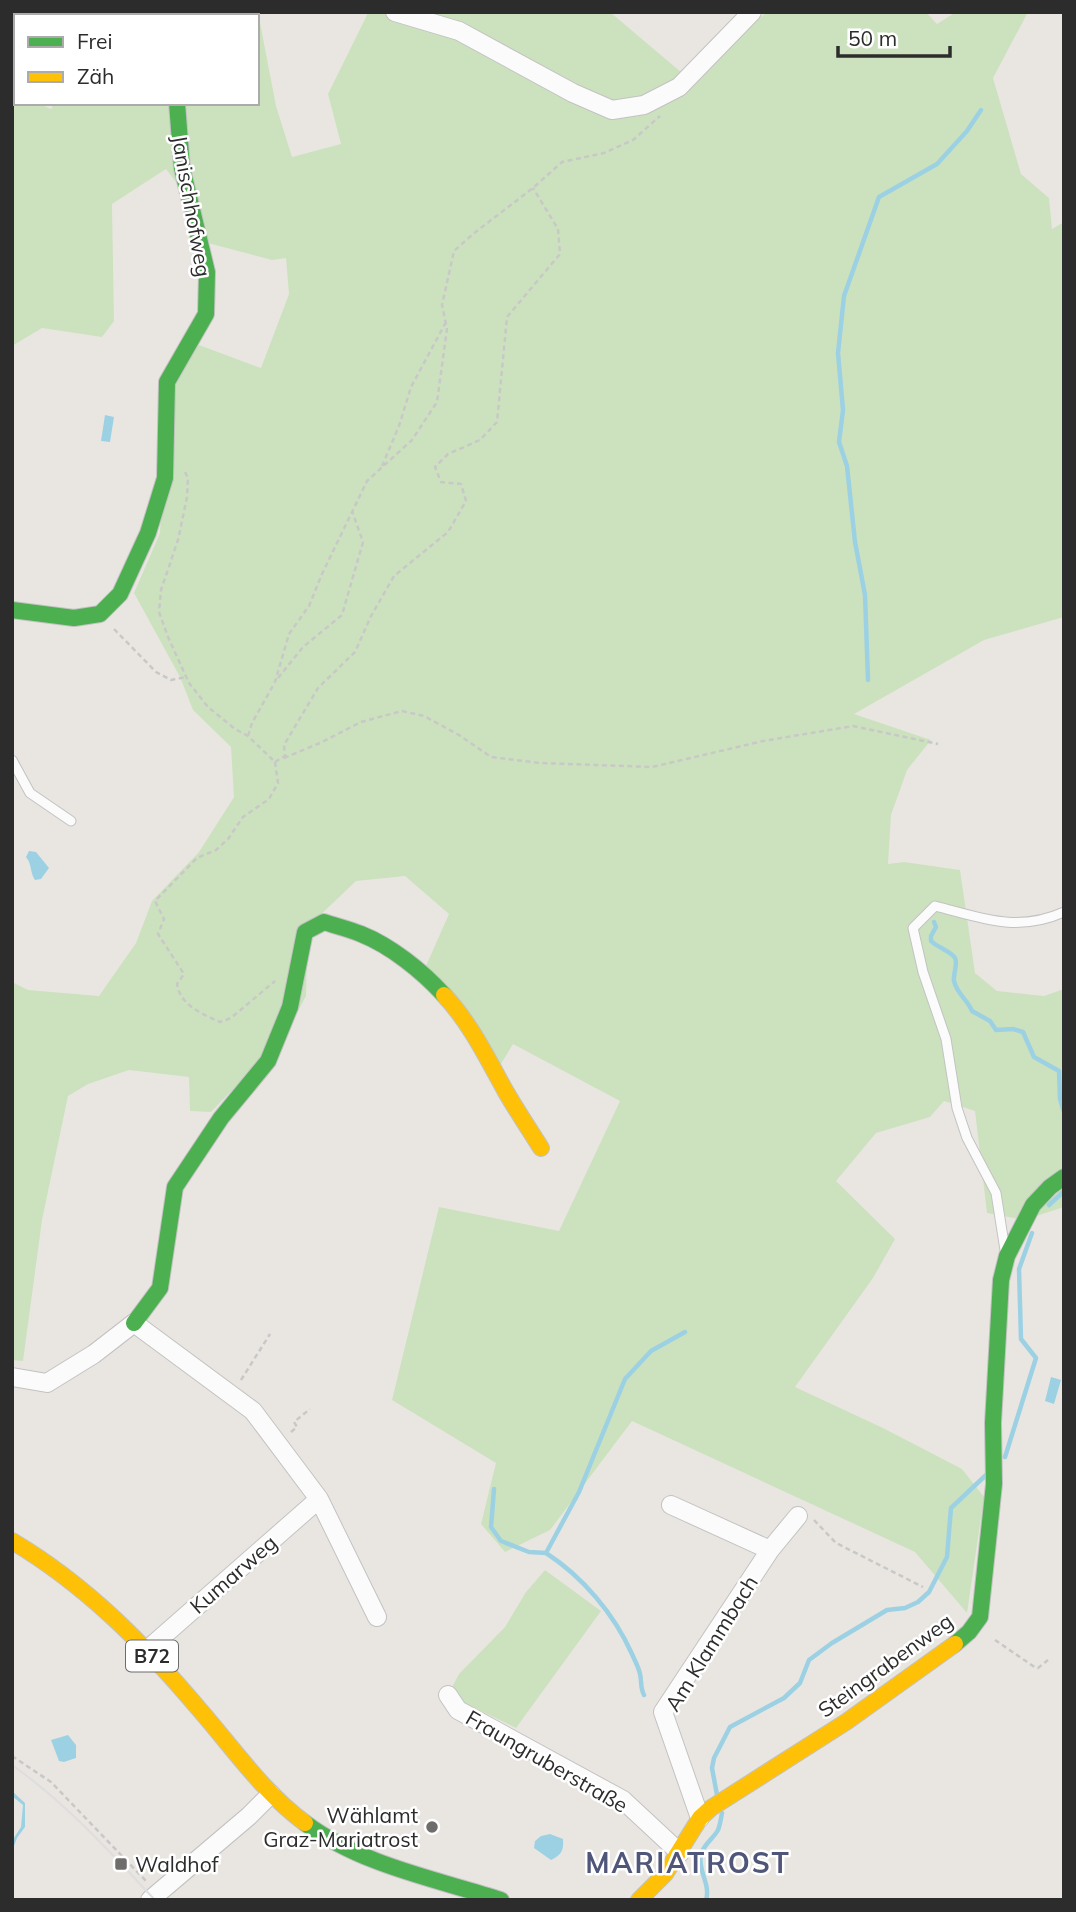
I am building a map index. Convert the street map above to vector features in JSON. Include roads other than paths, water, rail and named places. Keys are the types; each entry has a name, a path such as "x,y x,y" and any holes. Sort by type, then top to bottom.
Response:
{"street":[{"path":"395,12 459,31 573,93 612,110 644,105 679,88 752,12"},
{"name":"Janischhofweg","path":"12,610 74,618 102,612 120,594 148,533 165,478 167,382 206,314 207,272 182,168 177,105"},
{"path":"12,1377 47,1383 94,1354 134,1323 160,1289 175,1186 221,1118 268,1061 290,1007 305,932 324,922 362,934 397,955 442,993 459,1011 483,1047 506,1092 541,1148"},
{"name":"Steingrabenweg","path":"639,1900 665,1874 705,1813 892,1690 966,1635 976,1624 981,1610 994,1465 992,1423 999,1296 1007,1256 1033,1205 1064,1177"},
{"path":"134,1323 253,1411 319,1499 377,1617"},
{"name":"Kumarweg","path":"147,1650 319,1499"},
{"name":"Am Klammbach","path":"671,1505 770,1550"},
{"name":"Am Klammbach","path":"705,1813 663,1713 770,1550 798,1516"},
{"name":"B72","path":"12,1541 56,1567 80,1586 147,1650 271,1794 292,1814 340,1844 501,1900"},
{"name":"Fraungruberstraße","path":"448,1695 458,1710 623,1800 680,1853"},
{"path":"155,1895 249,1816 271,1794"}],"lane":[{"path":"12,760 30,793 71,821"},
{"name":"Steingrabenweg","path":"1007,1256 1002,1245 996,1193 967,1138 957,1108 946,1039 923,972 913,928 935,906 1010,924 1035,922 1064,912"}],"water":[{"path":"105,415 114,417 110,442 101,441"},
{"path":"29,851 36,852 49,868 41,879 35,880 33,877 26,857"},
{"path":"1051,1377 1061,1380 1054,1404 1045,1401"},
{"path":"68,1735 76,1745 76,1758 59,1761 51,1740"},
{"path":"12,1791 25,1803 25,1827 12,1851 12,1841 21,1827 23,1805 12,1796"},
{"path":"550,1834 563,1839 561,1852 551,1860 534,1848 535,1841"}],"waterway":[{"path":"868,680 865,595 855,542 847,466 839,442 843,410 838,353 844,296 879,197 937,164 967,131 981,110"},
{"path":"934,922 936,927 931,941 955,958 955,986 972,1011 990,1021 996,1030 1013,1029 1023,1032 1034,1057 1059,1071 1060,1099 1064,1112"},
{"path":"1049,1205 1063,1192"},
{"path":"1005,1457 1036,1358 1021,1339 1019,1269 1032,1233"},
{"path":"644,1695 637,1664 607,1611 573,1573 546,1553 579,1492 625,1379 651,1351 685,1332"},
{"path":"717,1795 712,1768 714,1758 730,1727 784,1698 800,1683 809,1660 832,1643 887,1610 905,1608 918,1602 929,1592 947,1557 951,1508 986,1475"},
{"path":"494,1489 491,1527 501,1541 529,1552 546,1553"},
{"path":"706,1900 707,1888 701,1854 718,1830 722,1813"}],"tram line":[{"path":"12,1765 69,1812 155,1900"}],"place":[{"name":"Wählamt Graz-Mariatrost","path":"432,1827"},
{"name":"Waldhof","path":"121,1864"}],"district":[{"name":"MARIATROST","path":"688,1862"}]}
